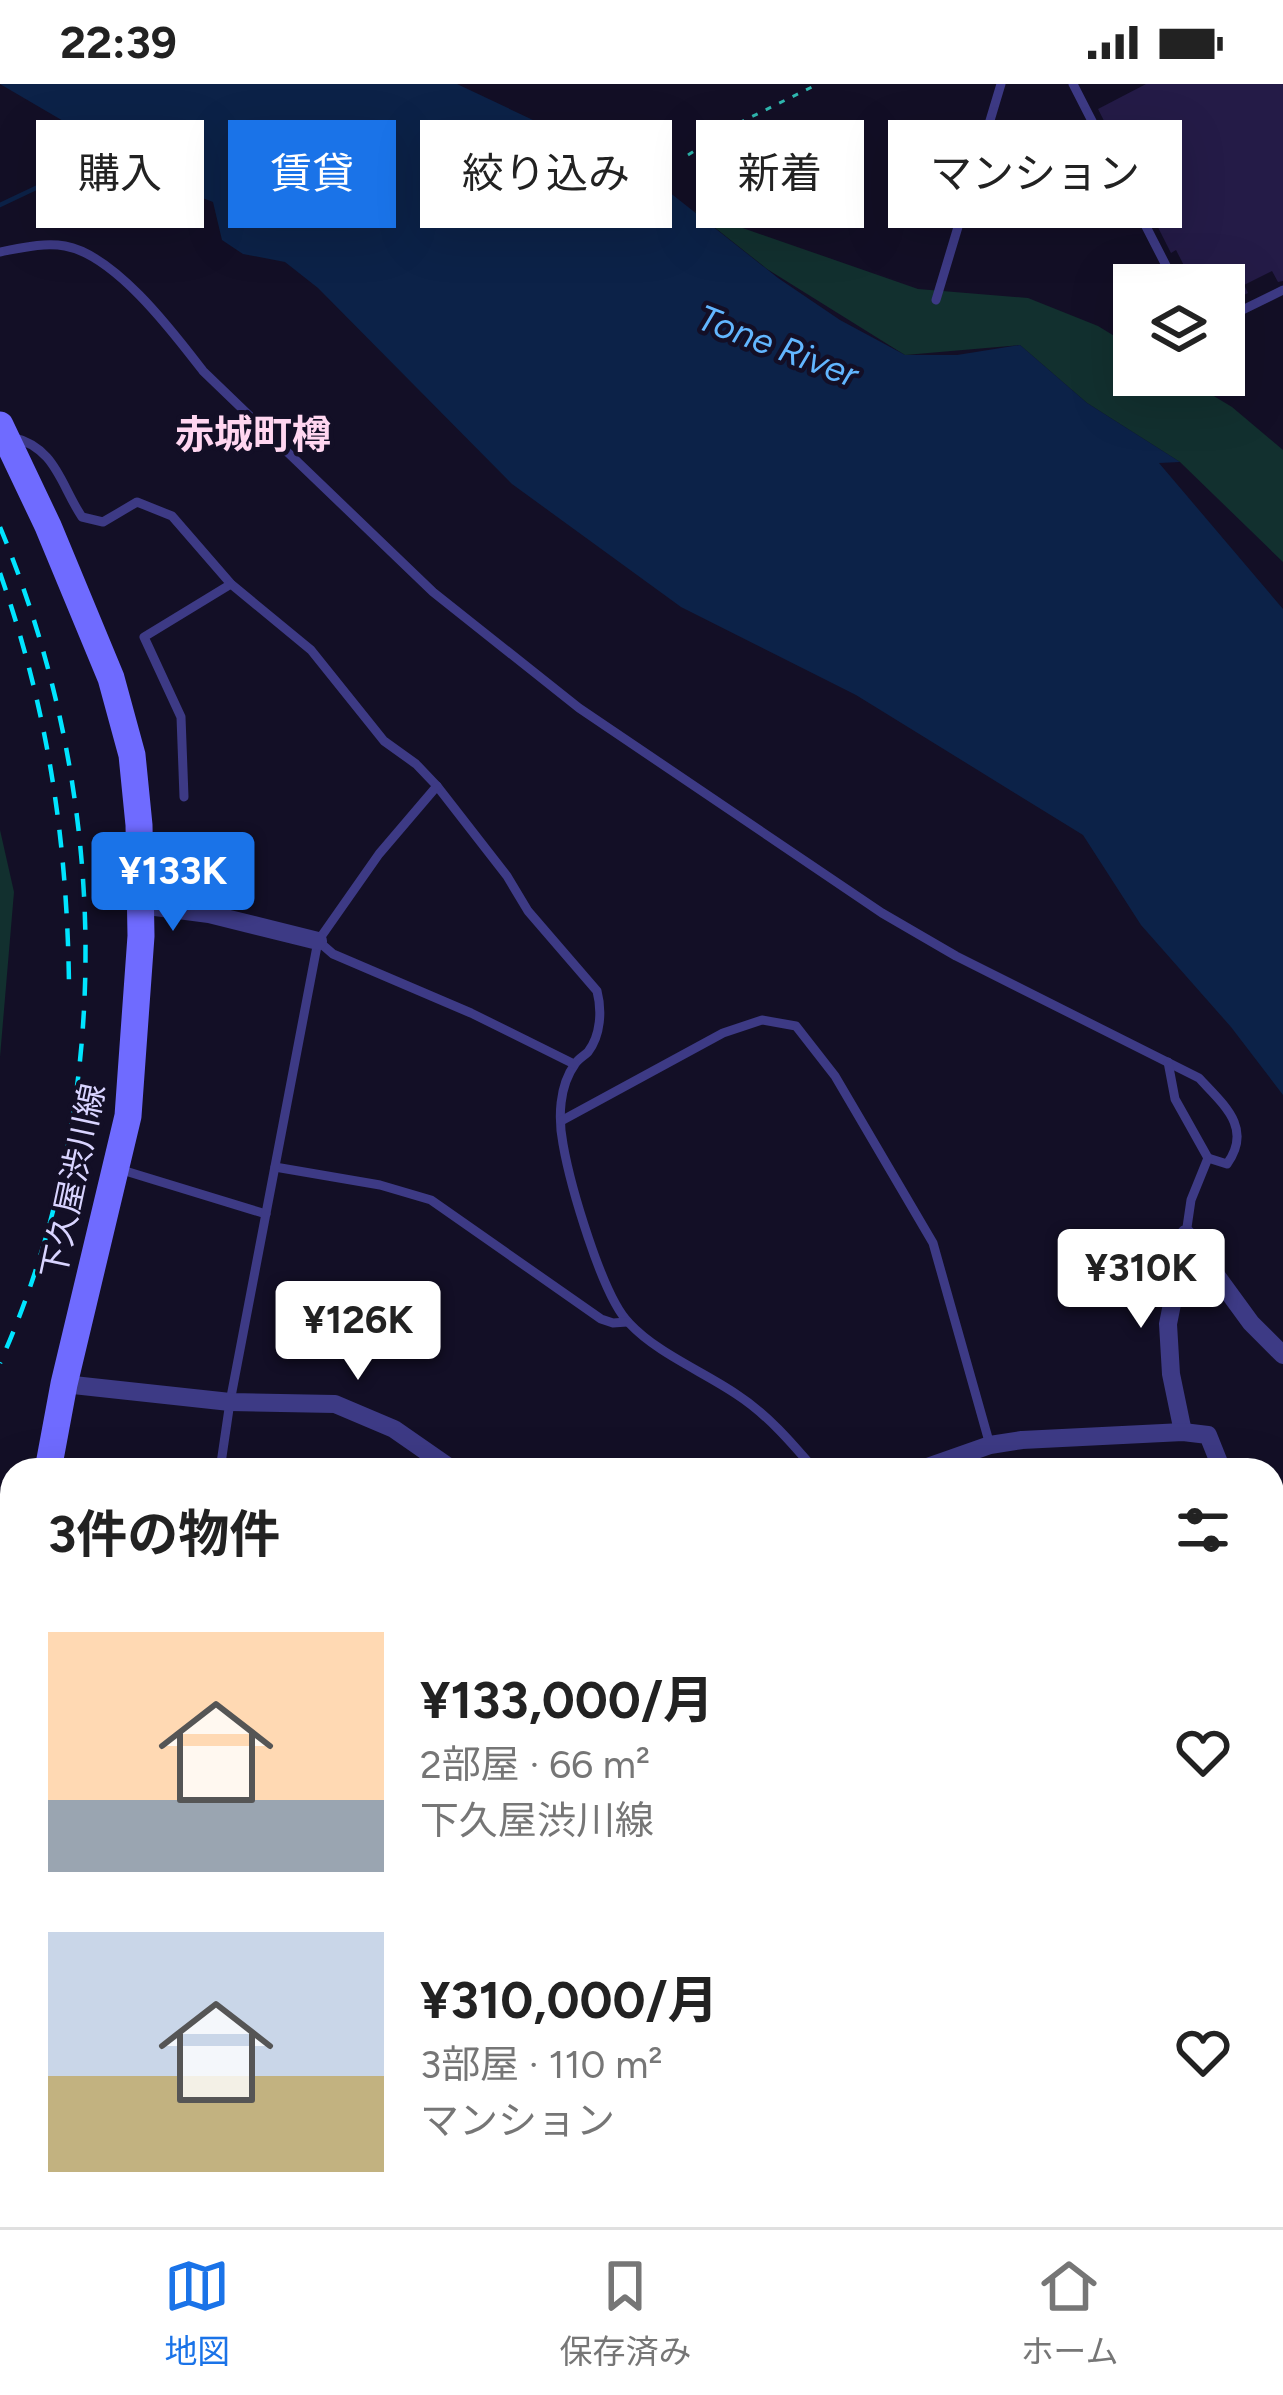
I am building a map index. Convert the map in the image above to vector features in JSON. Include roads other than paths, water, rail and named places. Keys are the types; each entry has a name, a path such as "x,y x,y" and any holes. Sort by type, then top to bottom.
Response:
{"main road":[{"name":"下久屋渋川線","path":"3,431 91,626 124,719 136,789 140,905 128,1116 50,1458"}],"street":[{"path":"140,905 209,914 318,940"},
{"path":"1183,1432 1171,1374 1168,1324 1186,1234"},
{"path":"1186,1234 1251,1323 1283,1355"},
{"path":"64,1384 230,1402 335,1404 394,1429 436,1458"},
{"path":"956,1458 990,1445 1183,1432 1208,1435 1217,1458"}],"lane":[{"path":"936,300 1001,84"},
{"path":"1073,84 1165,264"},
{"path":"0,252 58,244 73,247 117,275 170,329 202,371 433,592 579,708 882,913 956,956 1168,1062 1199,1078 1226,1107 1239,1131 1238,1148 1227,1164 1208,1158 1175,1100 1168,1062"},
{"path":"1245,309 1283,290"},
{"path":"3,431 43,451 62,474 82,517 103,522 137,502 172,516 231,584 311,650 384,741 437,786 528,911 597,991 602,1007 598,1025 590,1049 574,1064 561,1099 562,1142 590,1242 627,1322 741,1397 772,1422 804,1458"},
{"path":"184,797 181,717 144,637 231,584"},
{"path":"222,1458 318,940 379,854 437,786"},
{"path":"318,940 334,954 574,1064"},
{"path":"561,1121 723,1033 762,1020 796,1026 835,1076 933,1243 990,1445"},
{"path":"1186,1234 1191,1200 1208,1158"},
{"path":"275,1167 380,1185 431,1200 601,1319 627,1322"},
{"path":"116,1168 266,1214"}],"water":[{"name":"Tone River","path":"0,84 457,84 533,120 420,120 420,228 672,228 672,194 696,213 696,228 715,228 840,320 905,355 957,355 1020,345 1087,403 1180,462 1159,463 1283,609 1283,1095 1231,1027 1141,925 1083,835 856,695 681,607 512,484 318,288 285,262 243,254 222,240 213,202 204,199 204,120 62,120"}],"waterway":[{"path":"0,205 36,188"}],"railway":[{"path":"0,527 36,628 63,732 79,838 86,945 81,1052 65,1158 38,1262 0,1363"},
{"path":"0,573 31,675 52,776 64,878 69,984"}],"district":[{"name":"赤城町樽","path":"253,434"}]}
